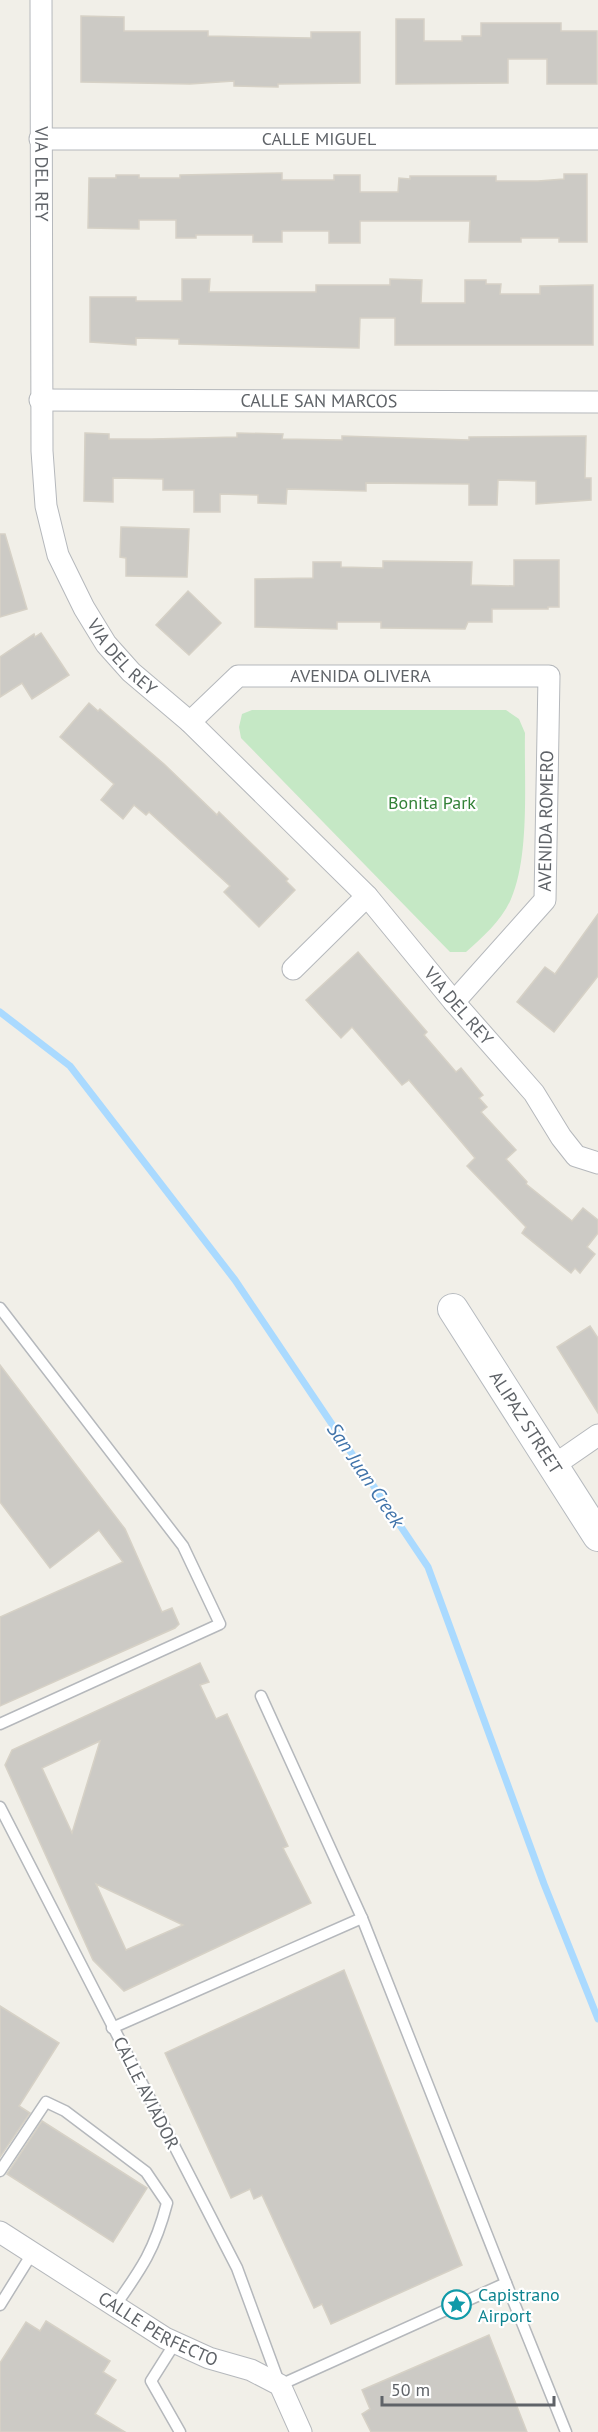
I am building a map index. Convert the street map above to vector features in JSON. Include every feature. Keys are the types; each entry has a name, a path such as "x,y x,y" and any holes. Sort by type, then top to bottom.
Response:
{"street":[{"name":"VIA DEL REY","path":"41,0 40,400 46,506 58,555 84,608 106,644 131,672 190,722 367,896 454,1002 534,1093 561,1137 576,1156 598,1163"},
{"name":"CALLE MIGUEL","path":"40,140 598,140"},
{"name":"CALLE SAN MARCOS","path":"40,400 598,402"},
{"name":"AVENIDA OLIVERA","path":"190,722 238,676 549,676"},
{"name":"AVENIDA ROMERO","path":"454,1002 545,900 549,676"},
{"path":"293,969 367,896"},
{"name":"ALIPAZ STREET","path":"453,1309 598,1536"},
{"path":"553,1466 598,1435"},
{"name":"CALLE PERFECTO","path":"0,2232 176,2343 209,2358 251,2370 280,2385"},
{"path":"280,2385 301,2432"}],"lane":[{"path":"0,1308 183,1546 220,1624 0,1724"},
{"path":"261,1696 362,1918 566,2432"},
{"name":"CALLE AVIADOR","path":"0,1807 237,2268 280,2385"},
{"path":"112,2028 362,1918"},
{"path":"0,2170 46,2102 64,2111 146,2172 167,2203 158,2238 142,2267 115,2306"},
{"path":"0,2305 33,2252"},
{"path":"280,2385 506,2283"},
{"path":"176,2343 151,2381 180,2432"}],"green space":[{"name":"Bonita Park","path":"252,710 506,710 519,719 525,733 524,840 517,881 511,899 492,928 466,952 450,952 241,738 239,727 242,714"}],"building":[{"path":"81,16 124,17 124,31 208,31 208,36 311,38 311,32 360,32 360,83 278,84 278,87 234,86 234,81 190,84 81,82"},
{"path":"396,19 424,19 424,41 462,41 462,36 481,36 481,23 561,23 561,31 597,31 597,84 547,84 547,59 508,59 508,83 396,84"},
{"path":"282,173 282,180 334,180 334,175 360,175 360,192 398,192 399,178 410,179 410,176 496,176 496,181 538,181 564,179 564,174 587,174 587,242 559,242 559,238 521,238 521,242 469,242 470,221 360,221 360,243 329,243 329,231 282,231 282,242 253,242 253,235 196,235 196,238 176,238 176,220 139,220 139,229 88,228 89,178 139,175 139,178 180,178 180,175"},
{"path":"182,279 210,279 209,292 316,292 316,285 390,285 390,279 422,280 421,303 465,303 465,280 486,280 486,284 501,284 500,294 540,294 540,286 593,285 593,345 395,345 395,318 360,318 359,348 179,344 179,339 136,338 136,345 90,342 90,297 136,297 136,301 182,301"},
{"path":"85,433 109,434 109,439 237,437 237,433 283,434 282,439 342,440 342,436 469,440 469,437 586,436 585,478 591,478 591,500 536,504 536,481 498,480 497,505 469,505 469,484 366,483 366,491 287,489 286,504 258,503 258,495 220,494 220,512 194,512 194,490 163,490 163,479 113,478 113,502 84,501"},
{"path":"121,527 189,529 187,577 126,576 126,558 120,557"},
{"path":"0,534 5,534 27,609 0,617"},
{"path":"514,560 559,560 559,607 492,609 492,622 468,622 465,629 381,628 381,622 337,622 337,629 255,627 255,579 313,578 313,562 341,562 341,567 383,568 383,561 472,562 471,585 514,586"},
{"path":"188,591 221,623 189,655 156,625"},
{"path":"41,633 69,675 32,699 22,683 0,697 0,657 34,634 35,637"},
{"path":"89,703 98,711 100,709 164,764 217,815 219,812 288,879 286,881 295,890 259,927 224,892 230,886 149,812 146,815 134,805 123,819 101,800 114,784 60,737"},
{"path":"598,914 598,976 554,1032 517,1002 545,967 555,974"},
{"path":"358,952 427,1032 424,1035 456,1072 461,1068 483,1095 479,1098 487,1107 481,1112 516,1150 506,1159 527,1182 526,1184 572,1221 583,1208 598,1220 598,1233 587,1247 595,1254 580,1273 575,1268 571,1273 522,1233 526,1227 467,1166 475,1158 409,1080 402,1085 352,1027 341,1038 306,1000"},
{"path":"590,1326 598,1338 598,1413 557,1347"},
{"path":"0,1365 125,1529 162,1612 172,1608 179,1624 175,1628 0,1706 0,1617 123,1562 99,1530 50,1568 0,1502"},
{"path":"200,1663 209,1682 200,1685 216,1719 227,1714 288,1846 283,1848 311,1903 124,1991 93,1960 5,1765 12,1750","holes":["100,1741 72,1833 42,1768","96,1884 183,1925 126,1950"]},
{"path":"344,1970 462,2265 331,2324 322,2304 314,2308 262,2195 254,2199 250,2189 231,2198 165,2053"},
{"path":"0,2006 59,2043 19,2106 30,2113 0,2157"},
{"path":"42,2121 147,2188 113,2242 7,2174"},
{"path":"46,2321 110,2361 103,2372 116,2380 95,2414 125,2432 0,2432 0,2363 26,2322 40,2331"},
{"path":"489,2335 527,2432 371,2432 362,2414 370,2409 362,2390"}],"waterway":[{"name":"San Juan Creek","path":"0,1012 70,1066 235,1280 428,1567 544,1884 598,2019"}],"place":[{"name":"Capistrano Airport","path":"457,2305"}]}
